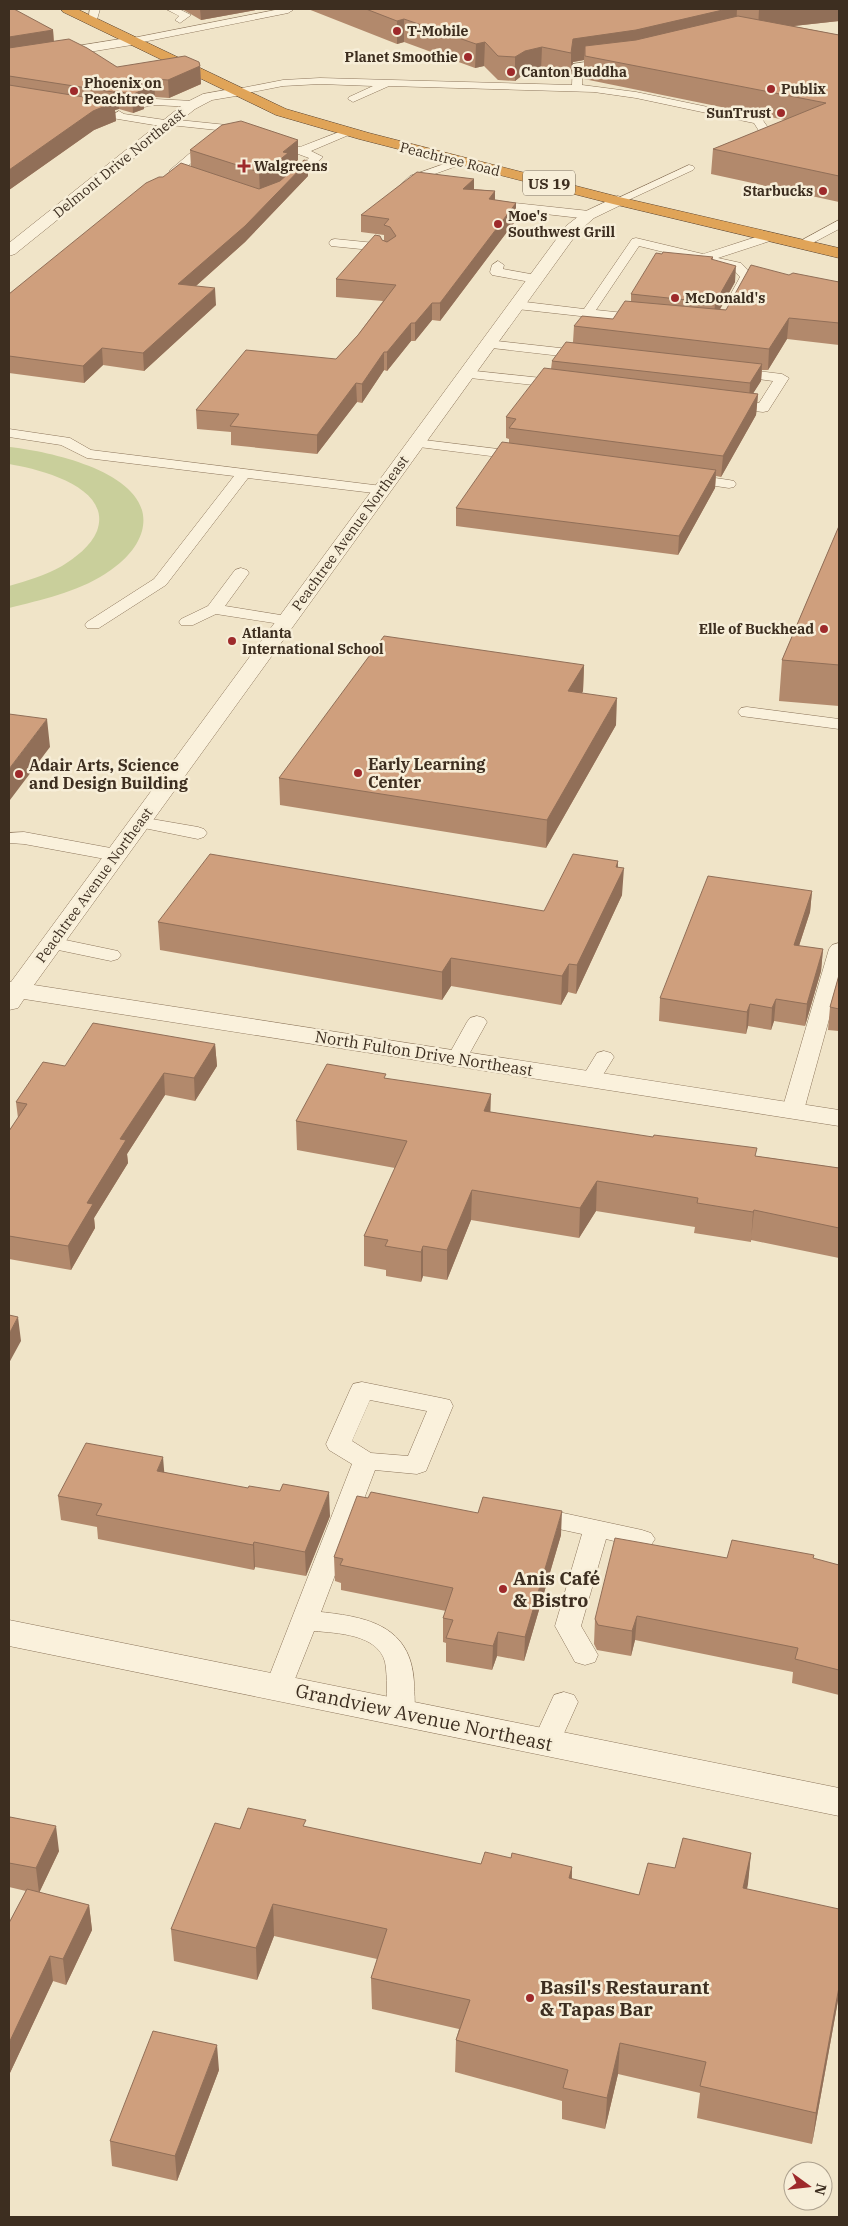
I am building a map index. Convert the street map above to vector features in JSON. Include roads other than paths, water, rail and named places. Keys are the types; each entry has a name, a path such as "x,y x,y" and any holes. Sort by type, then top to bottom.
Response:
{"highway":[{"name":"US 19","path":"68,9 94,15 133,41"},
{"name":"Peachtree Road","path":"133,41 281,112 347,132 618,201 839,253"}],"street":[{"path":"9,61 133,41"},
{"name":"Delmont Drive Northeast","path":"9,251 193,104 208,97 237,92"},
{"name":"Peachtree Avenue Northeast","path":"12,994 52,943 572,228 589,215 618,201"},
{"name":"North Fulton Drive Northeast","path":"12,994 457,1058 598,1068 793,1110 839,1118"},
{"name":"Grandview Avenue Northeast","path":"9,1633 839,1802"}],"lane":[{"path":"171,9 186,15 180,20 199,27"},
{"path":"133,41 288,10"},
{"path":"577,87 577,66 625,60"},
{"path":"237,92 296,82 389,82 577,87 636,95 751,119 758,121 763,129"},
{"path":"353,99 389,82"},
{"path":"144,104 154,102 193,104"},
{"path":"114,115 167,123 232,129 175,171 204,181"},
{"path":"301,151 347,132"},
{"path":"276,193 317,157 283,145"},
{"path":"393,196 414,178 461,161"},
{"path":"618,201 689,168"},
{"path":"505,206 589,215"},
{"path":"802,244 839,224"},
{"path":"704,258 769,237"},
{"path":"737,266 769,237"},
{"path":"336,242 385,248 388,253"},
{"path":"587,313 636,242 737,266 747,276 728,310"},
{"path":"498,265 496,272 536,279"},
{"path":"517,305 653,320"},
{"path":"488,344 600,357"},
{"path":"714,402 763,408 782,378 715,370"},
{"path":"466,374 576,386"},
{"path":"9,433 65,441 87,454 382,490"},
{"path":"416,443 537,458"},
{"path":"93,625 160,582 244,473"},
{"path":"671,476 729,484"},
{"path":"187,622 214,609 241,573"},
{"path":"214,609 287,620"},
{"path":"747,712 839,724"},
{"path":"140,822 198,833"},
{"path":"16,838 116,854"},
{"path":"52,943 111,955"},
{"path":"793,1110 839,949"},
{"path":"457,1058 477,1022"},
{"path":"279,1687 366,1461"},
{"path":"540,1517 642,1539"},
{"path":"585,1655 568,1626 597,1528"},
{"path":"305,1620 359,1628 382,1637 397,1658 401,1712"},
{"path":"546,1743 564,1702"}],"place":[{"name":"T-Mobile","path":"397,31"},
{"name":"Planet Smoothie","path":"468,57"},
{"name":"Canton Buddha","path":"511,72"},
{"name":"Publix","path":"771,89"},
{"name":"Phoenix on Peachtree","path":"74,91"},
{"name":"SunTrust","path":"781,113"},
{"name":"Walgreens","path":"244,166"},
{"name":"Starbucks","path":"823,191"},
{"name":"Moe's Southwest Grill","path":"498,224"},
{"name":"McDonald's","path":"675,298"},
{"name":"Elle of Buckhead","path":"824,629"},
{"name":"Atlanta International School","path":"232,641"},
{"name":"Early Learning Center","path":"358,773"},
{"name":"Adair Arts, Science and Design Building","path":"19,774"},
{"name":"Anis Café & Bistro","path":"503,1589"},
{"name":"Basil's Restaurant & Tapas Bar","path":"530,1998"}]}
